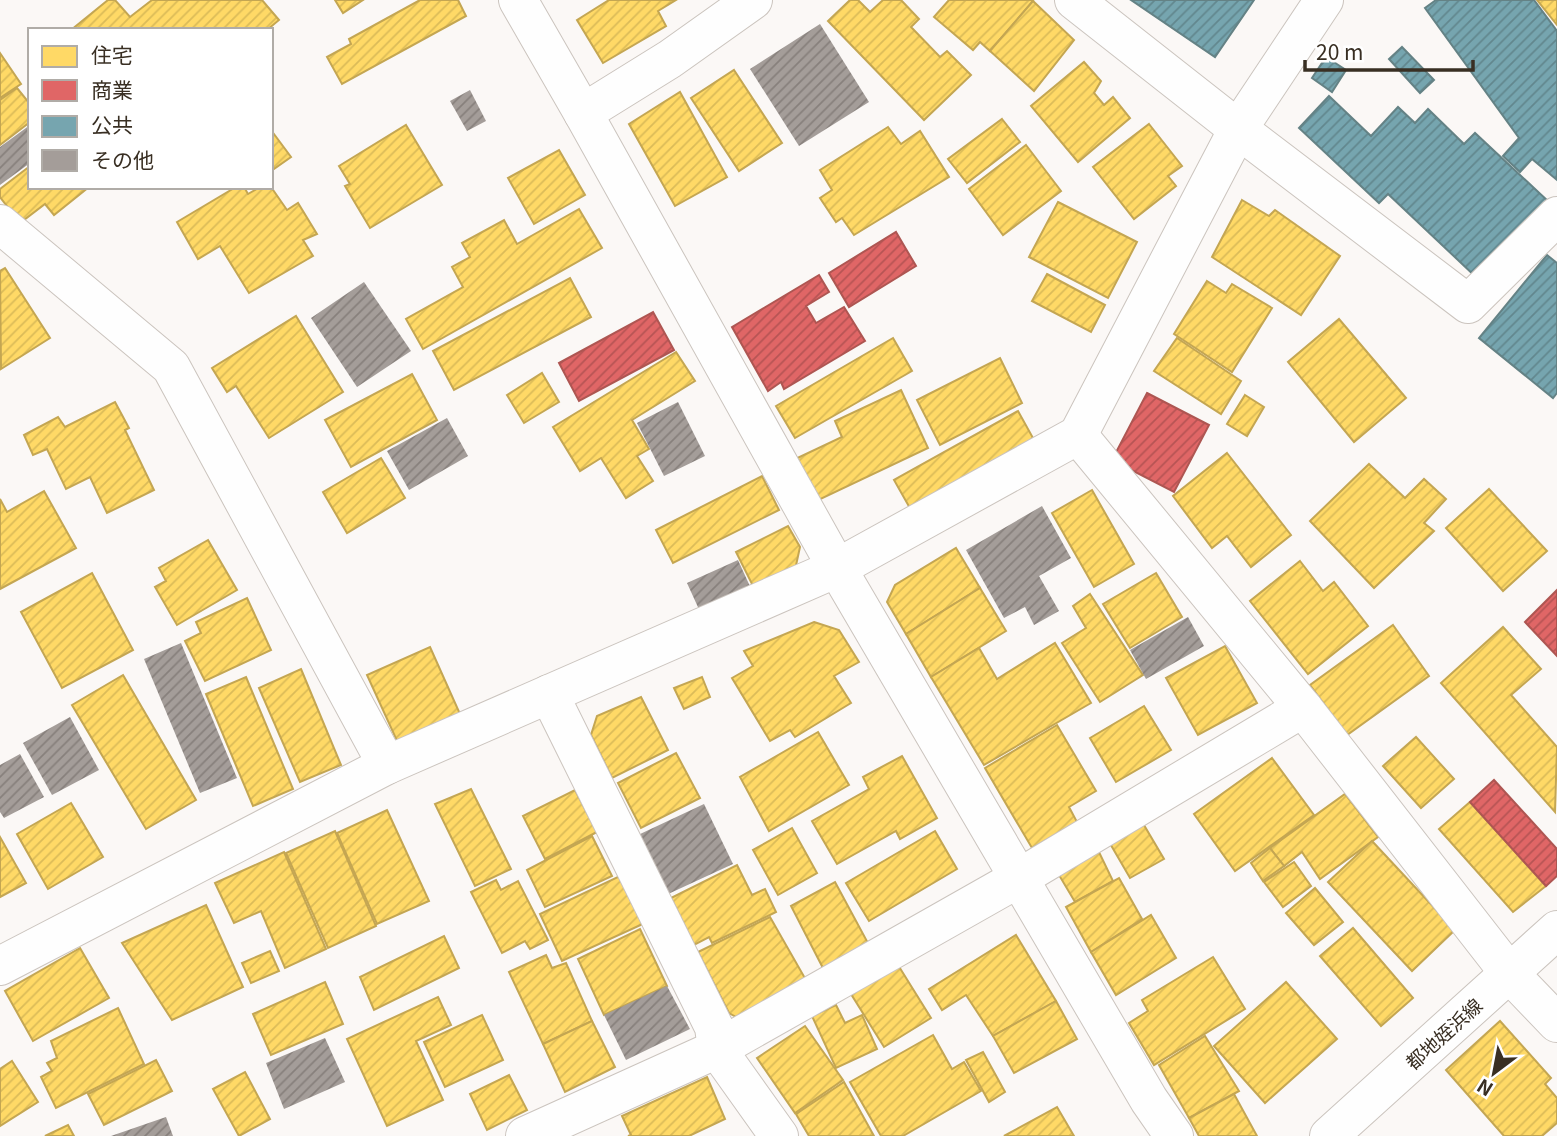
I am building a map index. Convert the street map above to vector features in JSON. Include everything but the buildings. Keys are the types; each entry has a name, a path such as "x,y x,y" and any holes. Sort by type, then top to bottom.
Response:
{"street":[{"path":"518,0 837,568 1149,1100 1174,1136"},
{"path":"583,113 670,59 753,0"},
{"path":"1074,0 1468,304 1557,216"},
{"path":"0,966 387,765 837,568 1078,435 1238,129 1324,0"},
{"path":"5,235 171,367 387,765"},
{"path":"1078,435 1303,708 1510,974 1557,1023"},
{"path":"550,694 714,1027 717,1049 779,1136"},
{"path":"525,1136 717,1049 1019,878 1303,708"},
{"name":"都地姪浜線","path":"1329,1136 1557,930"}]}
